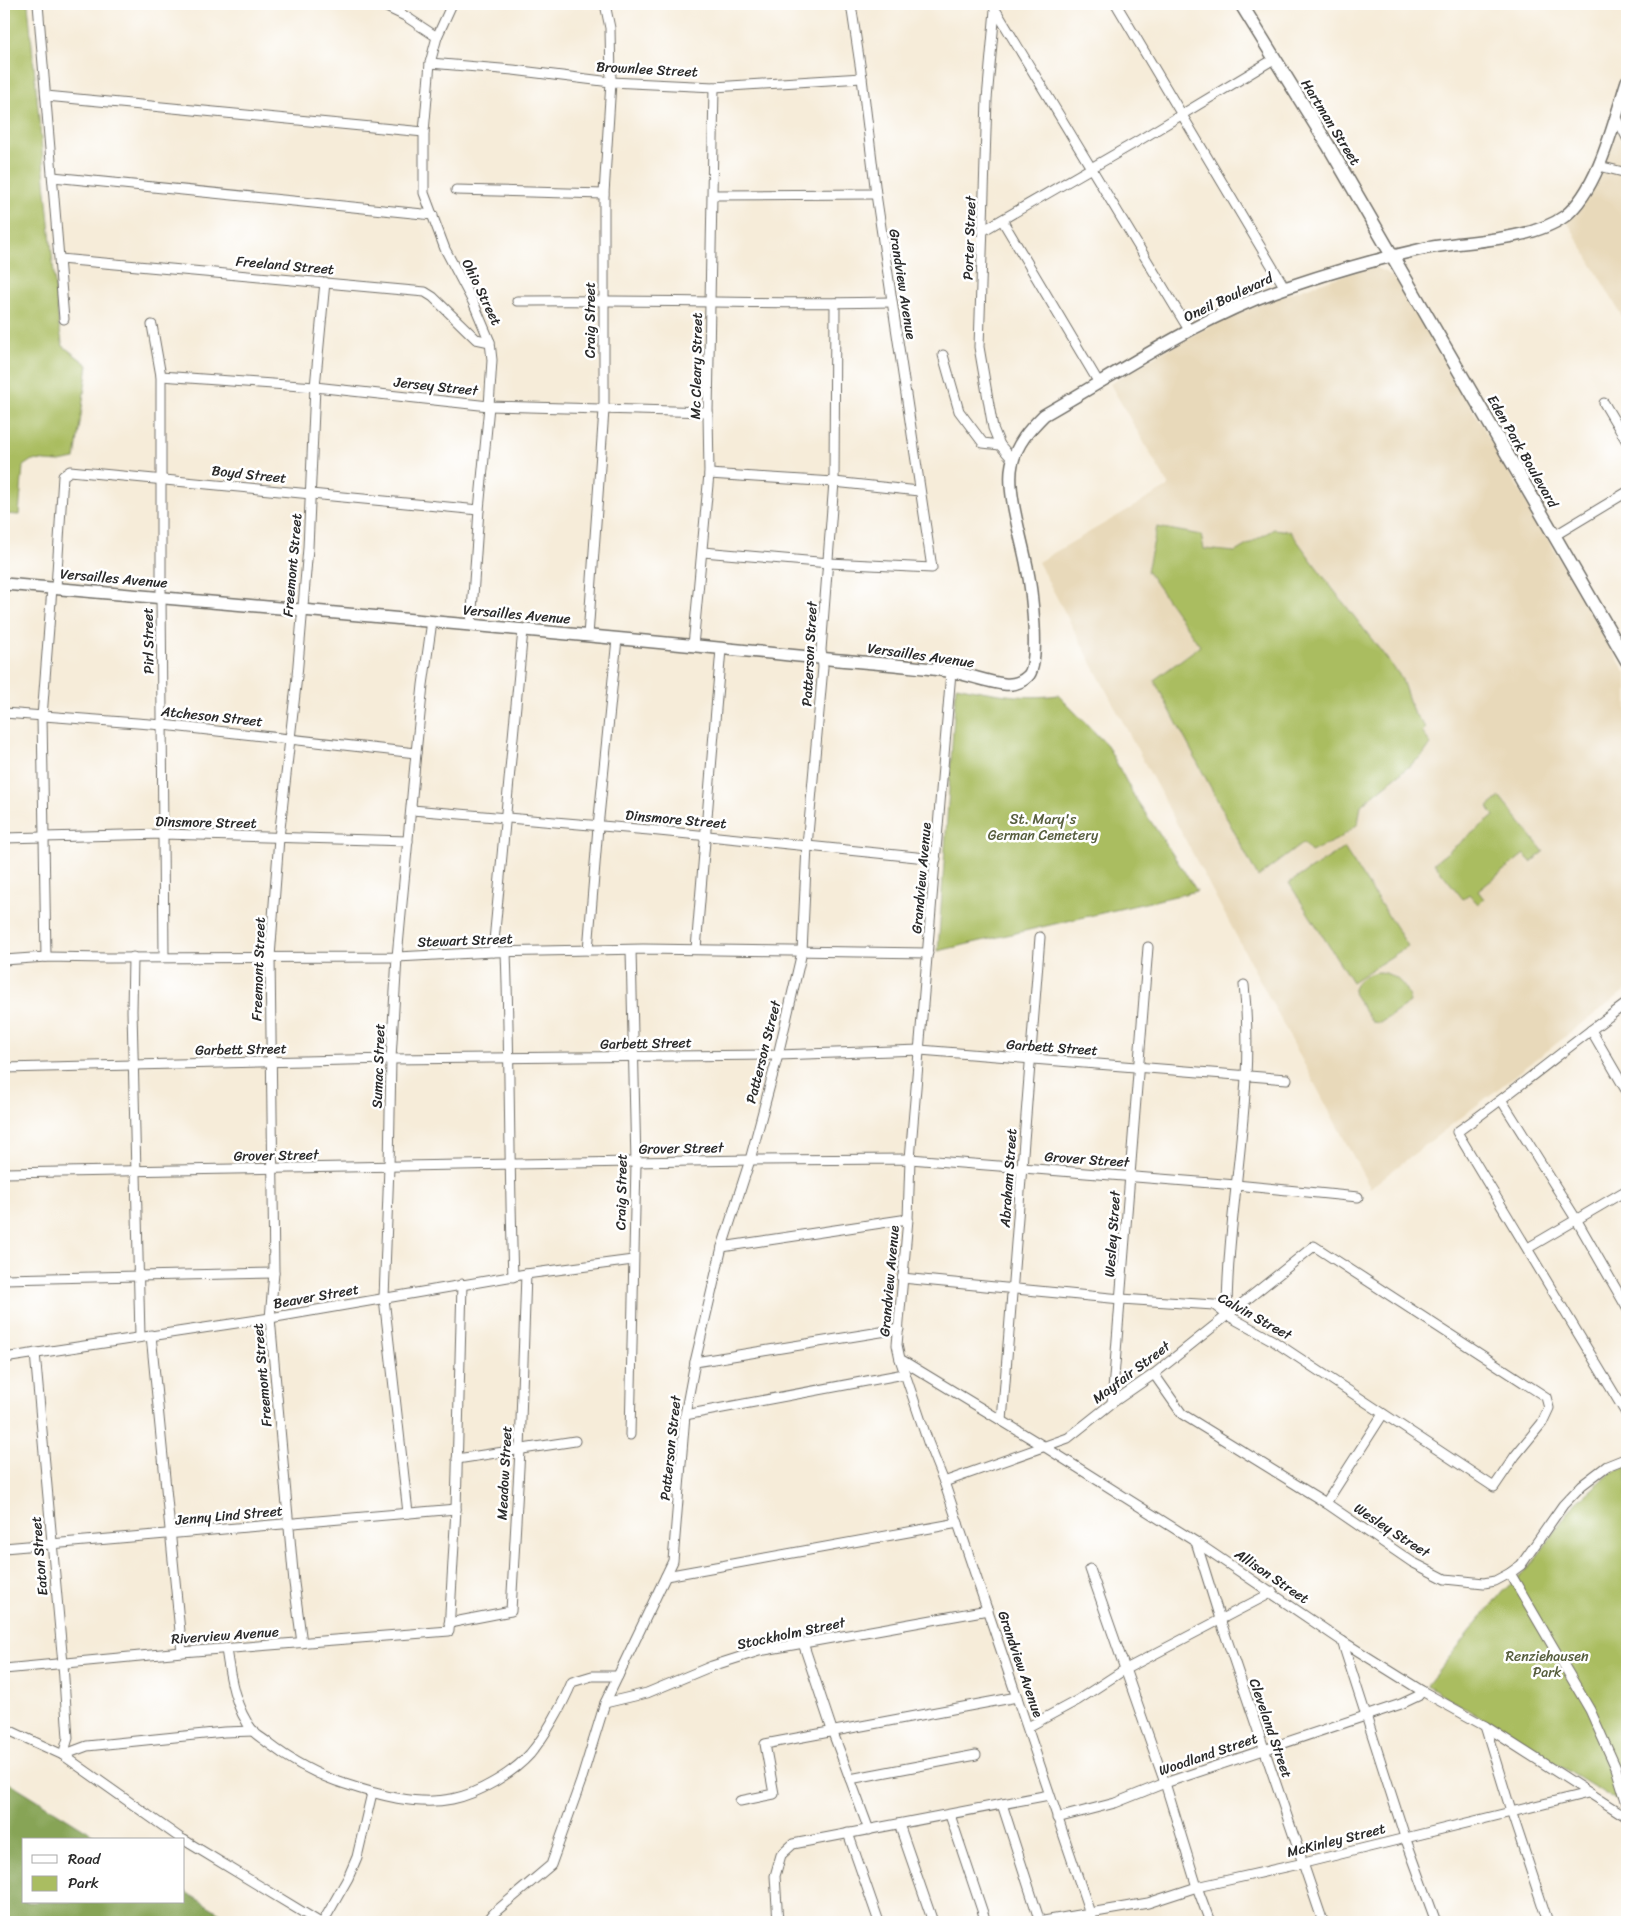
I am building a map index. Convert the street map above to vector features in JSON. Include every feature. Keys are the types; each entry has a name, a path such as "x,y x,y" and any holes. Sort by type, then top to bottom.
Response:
{"main road":[{"name":"Hartman Street","path":"1241,4 1328,145 1393,256"},
{"name":"Eden Park Boulevard","path":"1393,256 1627,661"}],"street":[{"path":"38,4 64,319"},
{"path":"380,4 405,16 437,37"},
{"name":"Ohio Street","path":"452,4 437,37 430,63 424,132 424,193 445,249 474,304 490,342 492,360 470,625"},
{"name":"Craig Street","path":"588,636 604,410 604,194 611,82 610,28 605,4"},
{"name":"Grandview Avenue","path":"829,563 932,568 876,194 851,4"},
{"path":"1116,4 1285,288"},
{"path":"993,7 1189,330"},
{"name":"Porter Street","path":"993,7 987,99 979,348 993,428 1000,445 1013,460"},
{"path":"984,230 1274,59"},
{"name":"Brownlee Street","path":"430,63 513,70 611,82 714,87 862,78"},
{"name":"Oneil Boulevard","path":"1026,679 1033,670 1035,653 1028,571 1010,472 1024,435 1044,415 1189,330 1236,307 1285,288 1337,271 1393,256 1423,249 1521,234 1545,227 1564,216 1579,202 1592,182 1627,81"},
{"name":"Mc Cleary Street","path":"693,646 709,474 708,412 714,87"},
{"path":"46,96 424,132"},
{"path":"1616,116 1627,138"},
{"path":"1599,166 1627,173"},
{"path":"53,177 433,215"},
{"path":"456,190 604,194"},
{"path":"713,195 876,194"},
{"path":"1002,220 1099,383"},
{"name":"Freeland Street","path":"60,259 425,292 433,297 476,340 490,342"},
{"name":"Freemont Street","path":"302,1643 294,1583 270,1318 274,1273 270,957 279,838 312,494 315,387 325,282"},
{"path":"517,301 892,302"},
{"name":"Patterson Street","path":"487,1922 494,1913 551,1864 581,1781 604,1704 673,1561 685,1415 695,1362 722,1247 750,1160 778,1055 802,952 807,846 819,726 823,667 821,650 834,482 836,303"},
{"name":"Pirl Street","path":"152,325 161,376 164,957"},
{"path":"943,355 959,412 983,443 1000,445"},
{"name":"Jersey Street","path":"161,376 315,387 489,406 708,412"},
{"path":"1604,403 1627,442"},
{"name":"Boyd Street","path":"46,957 42,717 64,476 70,471 479,510"},
{"path":"709,474 834,482 919,491"},
{"path":"1554,536 1627,492"},
{"path":"703,552 829,563"},
{"name":"Versailles Avenue","path":"4,584 161,596 822,658 951,672 1006,684 1016,684 1026,679"},
{"name":"Sumac Street","path":"408,1513 384,1298 389,1167 390,1060 397,957 416,753 432,621"},
{"path":"492,952 523,630"},
{"path":"588,950 598,826 617,639"},
{"path":"696,949 721,649"},
{"name":"Grandview Avenue","path":"951,672 910,1159 908,1219 897,1345 904,1374 944,1482 1093,1922"},
{"name":"Atcheson Street","path":"4,713 163,725 416,753"},
{"name":"Dinsmore Street","path":"412,810 936,859"},
{"name":"Dinsmore Street","path":"4,838 163,834 408,841"},
{"name":"Abraham Street","path":"1002,1421 1040,937"},
{"name":"Wesley Street","path":"1112,1403 1148,947"},
{"name":"Stewart Street","path":"4,960 46,957 397,957 492,952 696,949 928,953"},
{"name":"Craig Street","path":"630,1435 636,1163 631,950"},
{"path":"506,952 510,1059 509,1165 513,1277"},
{"path":"133,957 132,1011 140,1336"},
{"path":"1227,1315 1246,1076 1246,1003 1244,985"},
{"path":"1627,1003 1502,1101 1457,1132 1627,1415"},
{"path":"1591,1030 1627,1092"},
{"name":"Garbett Street","path":"4,1068 390,1060 778,1055 920,1050 1287,1079"},
{"path":"1502,1101 1576,1219 1627,1308"},
{"name":"Grover Street","path":"4,1173 910,1159 1358,1196"},
{"path":"1528,1248 1627,1190"},
{"path":"722,1247 908,1219"},
{"name":"Mayfair Street","path":"944,1482 1068,1438 1112,1403 1154,1374 1314,1246 1546,1397 1549,1408 1542,1423 1515,1456 1494,1487"},
{"name":"Beaver Street","path":"4,1358 140,1336 270,1318 526,1274 633,1260"},
{"path":"4,1280 274,1273"},
{"name":"Meadow Street","path":"449,1627 511,1611 520,1450 526,1274"},
{"name":"Calvin Street","path":"902,1278 1121,1299 1214,1305 1227,1315 1272,1340 1494,1487"},
{"path":"449,1627 456,1509 462,1284"},
{"path":"695,1362 899,1330"},
{"path":"151,1335 172,1534 182,1652"},
{"name":"Eaton Street","path":"35,1354 64,1664 68,1738 63,1755"},
{"name":"Allison Street","path":"900,1359 1045,1446 1273,1592 1342,1641 1422,1691 1485,1726 1627,1817"},
{"path":"685,1415 904,1374"},
{"name":"Wesley Street","path":"1154,1374 1182,1414 1326,1503 1412,1562 1445,1579 1468,1582 1495,1582 1510,1573"},
{"path":"1326,1503 1383,1414"},
{"path":"457,1459 575,1440"},
{"path":"1627,1458 1607,1466 1582,1485 1563,1505 1521,1565 1510,1573 1590,1710 1616,1768 1627,1804"},
{"name":"Jenny Lind Street","path":"4,1548 456,1509"},
{"path":"666,1576 958,1523"},
{"name":"Cleveland Street","path":"1196,1542 1263,1749 1323,1922"},
{"path":"1090,1569 1165,1782 1197,1887 1210,1922"},
{"path":"1028,1728 1078,1700 1124,1670 1273,1592"},
{"name":"Stockholm Street","path":"604,1704 647,1693 712,1666 758,1651 988,1610"},
{"name":"Riverview Avenue","path":"4,1669 302,1643 449,1627"},
{"path":"1342,1641 1405,1837 1436,1922"},
{"path":"803,1643 833,1733 869,1830"},
{"path":"226,1649 232,1689 254,1731 284,1755 331,1779 372,1793 396,1798 432,1801 453,1799 477,1791 502,1777 530,1754 546,1730 572,1682 592,1676 618,1676"},
{"name":"Woodland Street","path":"1057,1818 1115,1803 1165,1782 1366,1716 1418,1696 1422,1691"},
{"path":"740,1801 774,1794 765,1744 805,1736 833,1733 1017,1697"},
{"path":"1485,1726 1511,1812 1548,1922"},
{"path":"4,1728 63,1755 181,1838"},
{"path":"63,1755 87,1746 224,1732 254,1731"},
{"path":"850,1779 976,1755"},
{"path":"185,1841 321,1922 348,1878 357,1857 372,1793"},
{"name":"McKinley Street","path":"1039,1922 1148,1903 1197,1887 1304,1863 1588,1793"},
{"path":"778,1922 774,1876 781,1855 793,1844 1049,1795"},
{"path":"1002,1804 1039,1922"},
{"path":"950,1815 986,1922"},
{"path":"899,1824 933,1922"},
{"path":"848,1833 879,1922"}],"shaded area":[{"path":"1616,116 1627,138 1627,325 1564,216 1579,201"},
{"path":"1372,266 1386,272 1398,281 1627,675 1627,989 1370,1188 1038,562 1169,486 1110,384 1219,321 1272,299"}],"green space":[{"path":"4,4 28,4 59,326 63,346 88,365 75,459 59,462 32,460 23,466 19,515 4,514"},
{"path":"1157,527 1201,535 1204,549 1235,552 1274,529 1290,531 1401,677 1413,712 1426,728 1422,732 1431,744 1423,755 1361,805 1358,824 1340,838 1311,852 1303,843 1258,877 1154,680 1200,646 1147,571"},
{"name":"St. Mary's German Cemetery","path":"956,686 1020,696 1058,695 1107,745 1134,796 1197,891 938,951"},
{"path":"1500,797 1544,852 1531,862 1524,854 1478,891 1484,899 1478,904 1469,894 1463,899 1434,863 1494,816 1488,807"},
{"path":"1344,848 1408,946 1352,982 1289,883"},
{"path":"1379,972 1391,975 1400,982 1409,997 1410,1003 1380,1023 1372,1022 1353,993 1356,984 1362,978"},
{"name":"Renziehausen Park","path":"1627,1466 1627,1807 1427,1685 1503,1591 1529,1568 1573,1506 1610,1473"},
{"path":"4,1779 99,1838 22,1838 22,1904 185,1904 185,1892 230,1919 230,1922 4,1922"}]}
